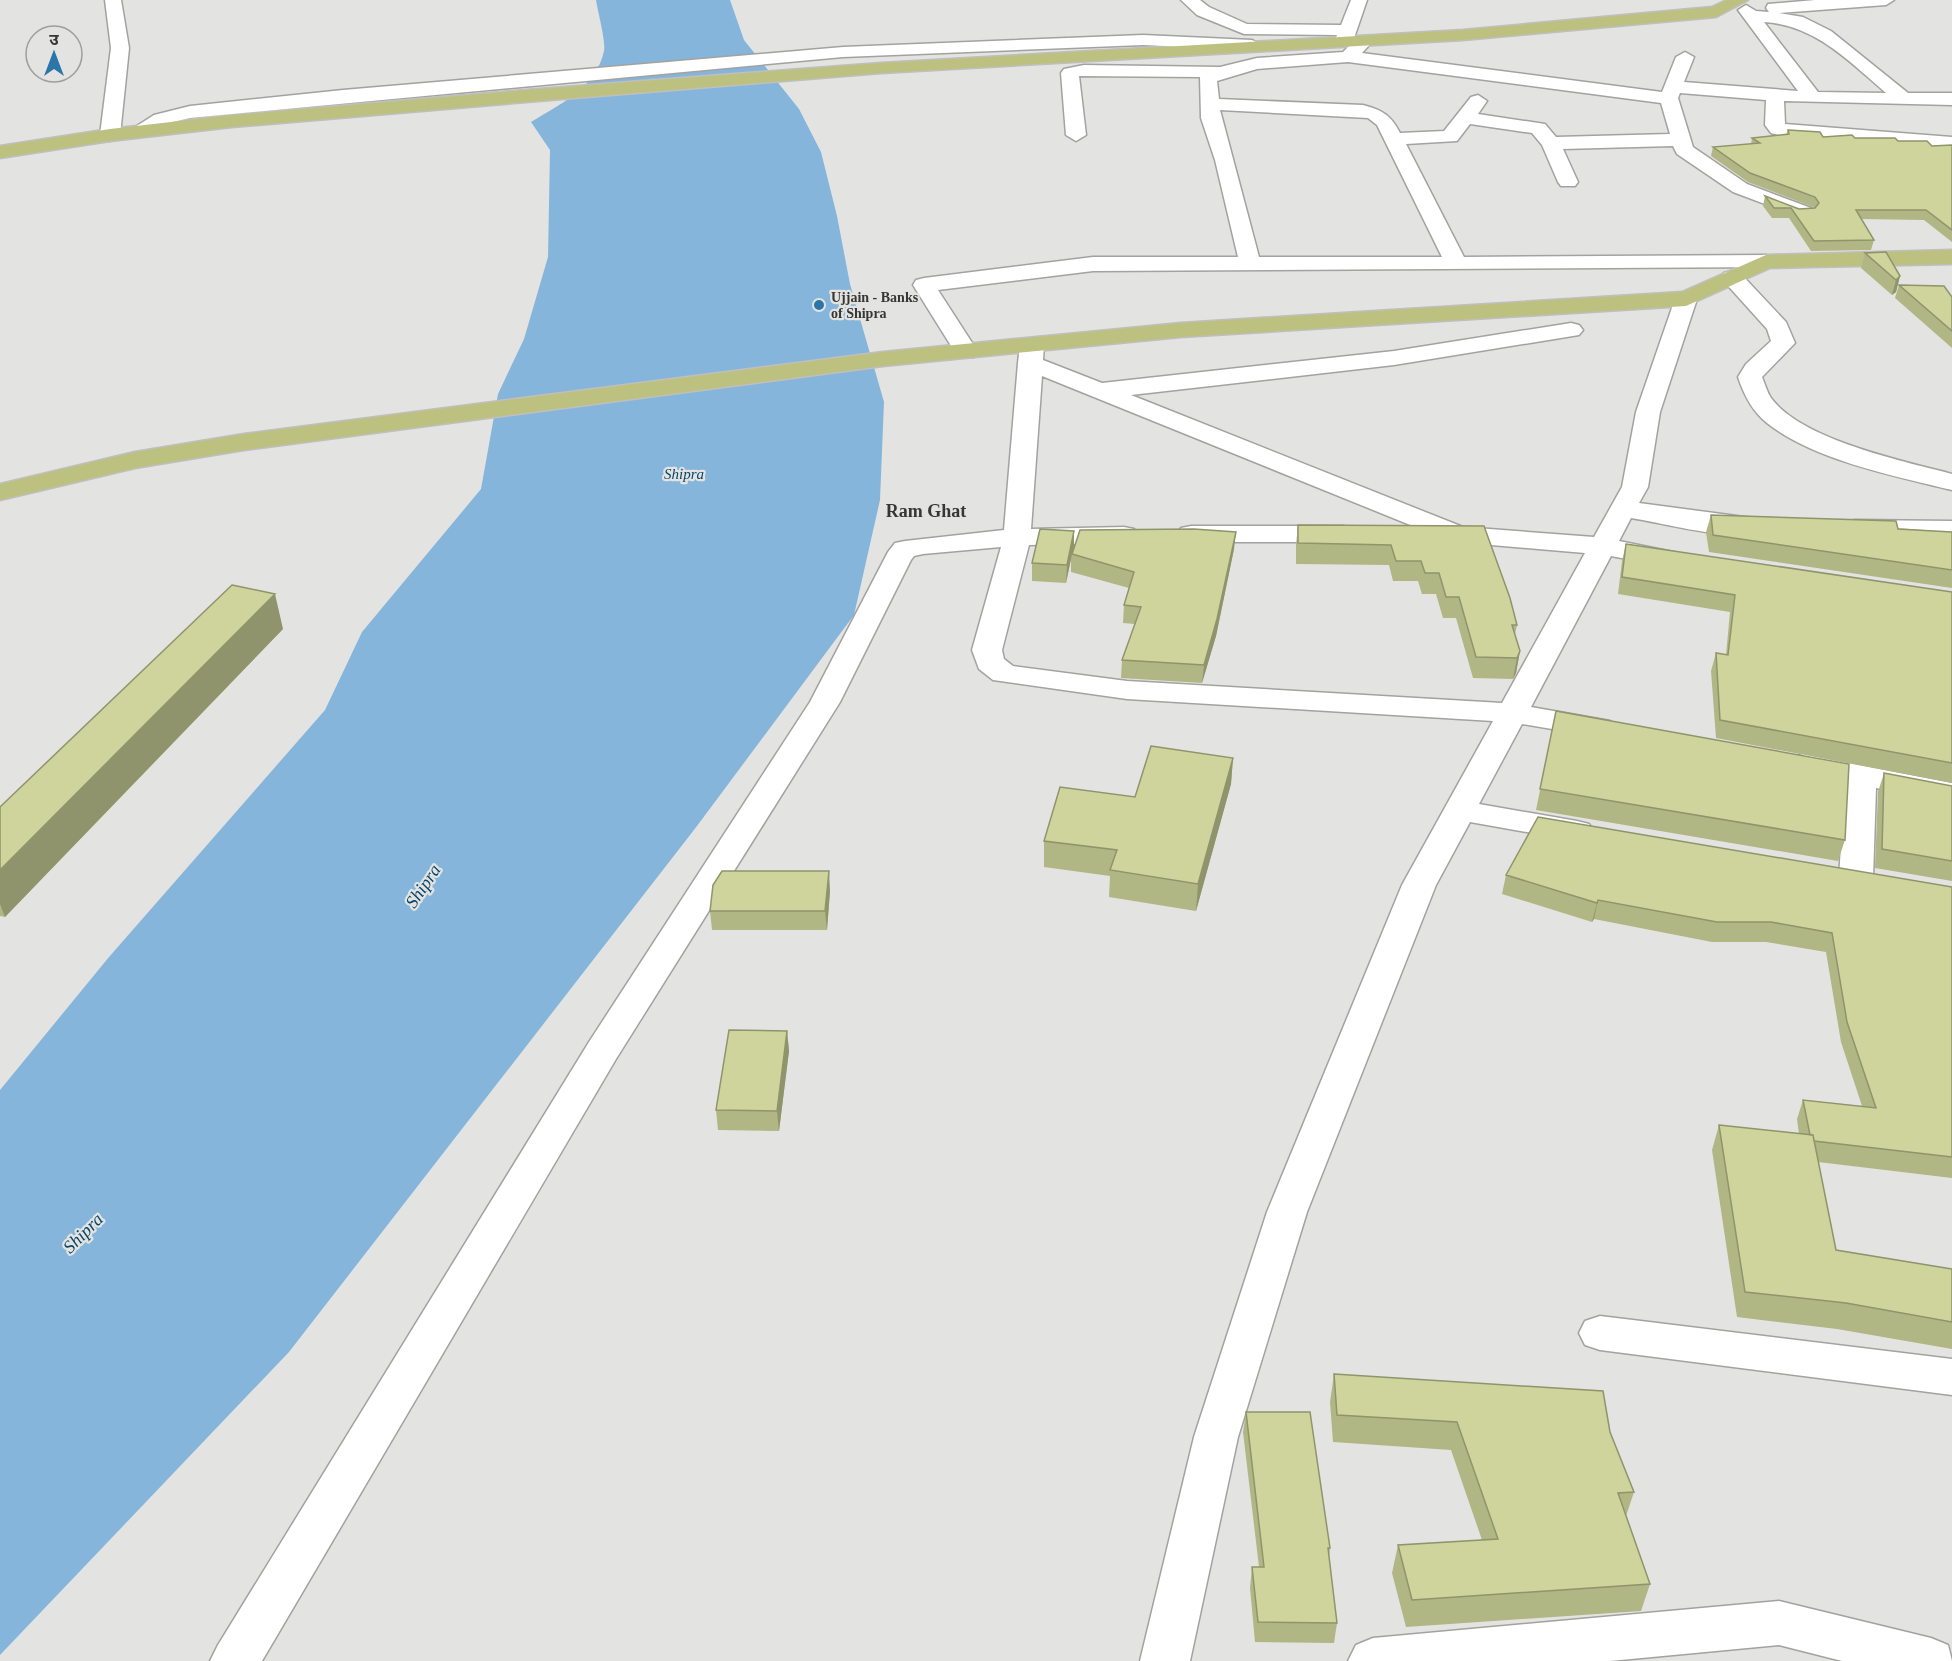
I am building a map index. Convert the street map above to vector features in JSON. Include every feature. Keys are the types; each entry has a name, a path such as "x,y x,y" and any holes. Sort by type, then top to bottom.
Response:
{"main road":[{"path":"1364,41 1541,29 1720,6"},
{"path":"0,152 139,131 232,121 881,68 1252,45 1347,43"},
{"path":"0,492 135,460 244,442 883,359 966,351 1031,353 1181,330 1686,299 1766,262 1952,257"}],"street":[{"path":"110,135 120,48 113,0"},
{"path":"1189,0 1203,11 1244,29 1347,43 1494,77 1671,93 1813,98 1952,99"},
{"path":"1347,43 1359,0"},
{"path":"1745,9 1886,0"},
{"path":"1720,6 1745,9 1809,26 1847,52 1903,99"},
{"path":"1745,9 1813,98"},
{"path":"139,131 161,118 190,112 442,87 843,52 1143,40 1252,45"},
{"path":"1076,135 1070,73 1084,70 1219,72 1364,41"},
{"path":"1685,57 1671,93 1679,140 1689,154 1740,188 1804,212"},
{"path":"1219,72 1208,79 1211,118 1225,160 1250,264"},
{"path":"1392,139 1450,137 1494,77"},
{"path":"1775,96 1775,125 1778,129 1877,139 1952,143"},
{"path":"1210,104 1363,111 1375,114 1385,122 1456,263"},
{"path":"1466,118 1538,128 1551,144 1568,182"},
{"path":"1551,144 1679,140"},
{"path":"966,351 924,285 1093,264 1766,262"},
{"path":"1732,278 1778,327 1784,343 1754,369 1750,377 1762,404 1794,430 1819,443 1952,482"},
{"path":"1165,1661 1215,1437 1287,1212 1419,885 1635,487 1648,412 1686,299"},
{"path":"1098,391 1349,362 1526,339 1571,330"},
{"path":"1456,534 1098,391 1031,353 1017,537 987,650 990,663 1004,674 1127,690 1514,713 1631,734"},
{"path":"1623,509 1720,524 1777,526"},
{"path":"1835,528 1952,529"},
{"path":"235,1661 602,1051 825,702 898,558 905,549 1017,537 1456,534 1603,546 1688,562"},
{"path":"1773,759 1952,793"},
{"path":"1861,775 1841,876 1888,884"},
{"path":"1460,810 1610,836"},
{"path":"1600,1333 1952,1377"},
{"path":"1373,1661 1779,1623 1931,1661"}],"water":[{"name":"Shipra","path":"596,0 730,0 744,40 799,109 821,152 837,216 850,284 884,402 880,500 854,615 697,826 289,1352 0,1655 0,1090 109,957 325,710 362,632 481,489 498,394 524,339 548,257 550,150 531,122 575,94 585,85 600,64 604,46"}],"building":[{"path":"1788,130 1820,132 1823,137 1852,135 1855,138 1927,141 1932,146 1952,145 1952,230 1926,210 1856,210 1874,240 1814,241 1791,208 1774,208 1765,196 1799,209 1815,208 1819,203 1815,197 1750,173 1713,147 1760,143 1752,138 1789,134"},
{"path":"1886,252 1900,276 1896,280 1865,253"},
{"path":"1899,285 1944,286 1952,297 1952,331"},
{"path":"1711,515 1896,521 1898,529 1952,532 1952,570 1713,535"},
{"path":"1298,525 1484,526 1510,598 1517,625 1512,625 1520,651 1517,658 1476,657 1459,597 1446,597 1439,573 1425,573 1421,561 1396,561 1391,545 1298,543"},
{"path":"1040,529 1074,531 1067,565 1032,563"},
{"path":"1194,529 1236,532 1217,619 1204,665 1122,660 1141,607 1124,605 1134,572 1072,554 1080,530"},
{"path":"1626,544 1952,592 1952,763 1720,720 1716,653 1728,655 1735,595 1622,577"},
{"path":"232,585 275,594 0,870 0,807"},
{"path":"1556,711 1849,764 1845,840 1540,789"},
{"path":"1151,746 1233,758 1198,884 1110,870 1117,850 1044,841 1060,787 1135,797"},
{"path":"1884,773 1952,786 1952,861 1882,849"},
{"path":"1538,817 1952,887 1952,1157 1814,1141 1813,1135 1810,1135 1803,1100 1876,1108 1847,1022 1832,933 1771,922 1717,922 1598,900 1597,903 1506,875"},
{"path":"722,871 829,871 825,911 710,911 713,885"},
{"path":"729,1030 787,1031 777,1111 716,1110"},
{"path":"1719,1125 1813,1135 1836,1250 1952,1269 1952,1322 1846,1303 1745,1292"},
{"path":"1334,1374 1603,1391 1610,1432 1634,1492 1618,1493 1650,1584 1412,1600 1398,1545 1498,1539 1457,1422 1337,1415"},
{"path":"1246,1412 1310,1412 1330,1548 1328,1548 1337,1623 1258,1622 1252,1567 1264,1567"}],"place":[{"name":"Ujjain - Banks of Shipra","path":"819,305"}],"district":[{"name":"Ram Ghat","path":"926,511"}]}
